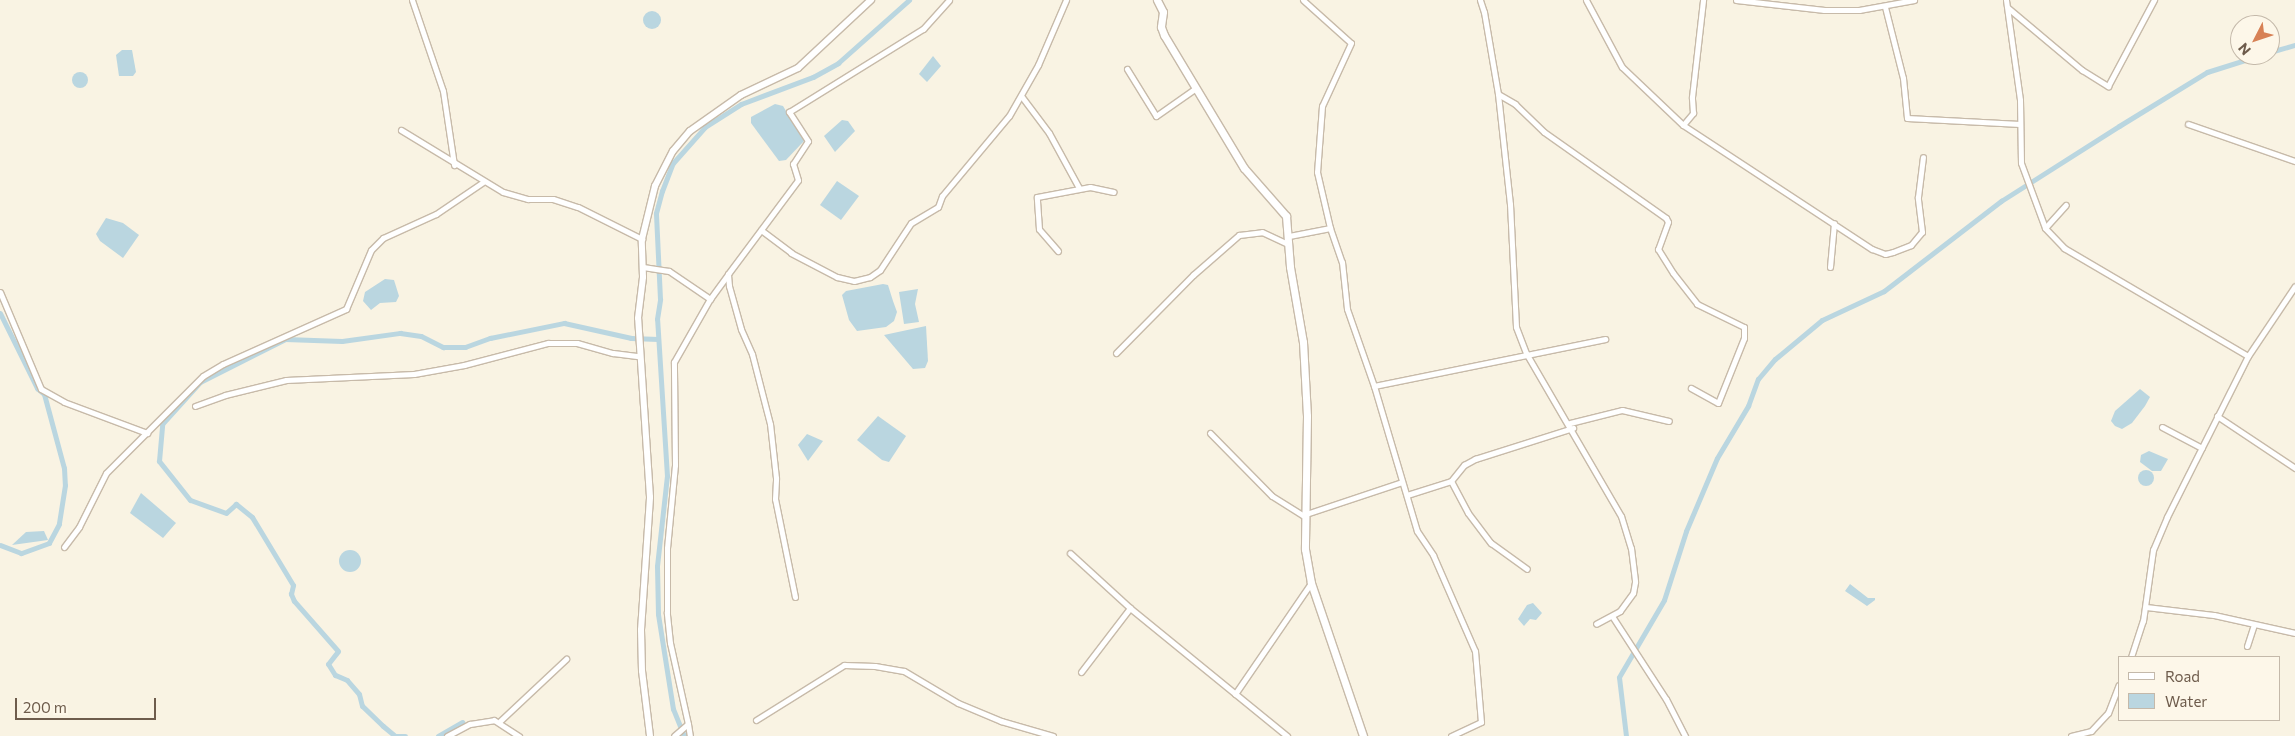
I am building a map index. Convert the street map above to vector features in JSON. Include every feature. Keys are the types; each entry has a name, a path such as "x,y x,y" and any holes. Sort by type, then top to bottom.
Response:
{"main road":[{"path":"1157,0 1164,12 1161,27 1196,88 1244,168 1286,216 1303,342 1308,460 1303,515 1311,583 1363,736"}],"street":[{"path":"412,0 443,91 454,165"},
{"path":"650,736 642,671 641,630 650,497 639,336 643,267 642,239 655,186 673,151 690,131 741,95 798,68 871,0"},
{"path":"690,736 686,726 670,643 667,612 666,548 675,465 674,362 710,298 798,180 793,164 808,142 789,112 923,29 949,0"},
{"path":"761,230 791,253 837,277 854,281 870,277 880,270 911,223 938,206 942,196 1022,97 1066,0"},
{"path":"1303,0 1352,43 1322,106 1317,172 1330,228 1342,262 1347,309 1374,386 1416,531 1434,555 1475,651 1482,722 1451,736"},
{"path":"1480,0 1484,12 1498,94 1510,204 1516,326 1526,353 1573,428 1621,516 1631,548 1635,582 1633,593 1612,616 1596,624"},
{"path":"1586,0 1622,67 1683,125 1872,249 1885,254 1917,241 1923,221 1918,197 1923,157"},
{"path":"1683,125 1693,113 1692,97 1703,0"},
{"path":"1736,0 1824,10 1885,7 1914,0"},
{"path":"2006,0 2020,100 2021,163 2045,228 2064,248 2248,356"},
{"path":"2008,8 2082,70 2108,86 2154,0"},
{"path":"1885,7 1903,78 1907,118 2020,124"},
{"path":"1127,69 1156,116 1196,88"},
{"path":"1498,94 1514,104 1544,132 1666,218 1668,222 1658,248 1673,272 1697,304 1744,327 1744,338 1718,404 1690,388"},
{"path":"1022,97 1049,133 1079,188"},
{"path":"2188,124 2295,161"},
{"path":"401,130 483,182 528,199 552,199 578,207 642,239"},
{"path":"64,548 79,528 106,473 148,433 183,394 216,368 346,309 372,250 384,238 436,214 483,182"},
{"path":"1058,251 1038,229 1036,198 1064,191 1074,192 1079,188 1113,192"},
{"path":"2045,228 2066,205"},
{"path":"1830,267 1834,223"},
{"path":"1116,353 1193,275 1239,235 1262,232 1288,240 1330,228"},
{"path":"643,267 669,272 710,298"},
{"path":"728,274 736,312 752,354 770,424 776,478 775,499 795,597"},
{"path":"2132,656 2138,644 2146,607 2153,550 2248,356 2295,286"},
{"path":"0,292 41,389 64,402 148,433"},
{"path":"1374,386 1526,353 1605,339"},
{"path":"195,406 225,395 286,380 414,374 464,365 548,343 577,343 613,353 639,354"},
{"path":"1570,423 1622,410 1669,421"},
{"path":"2217,416 2295,468"},
{"path":"1407,495 1451,481 1464,465 1474,460 1573,428"},
{"path":"2162,428 2202,448"},
{"path":"1210,433 1272,496 1303,515 1402,482"},
{"path":"1451,481 1468,513 1491,543 1527,569"},
{"path":"1070,553 1130,608 1287,736"},
{"path":"1234,694 1311,583"},
{"path":"2146,607 2214,615 2295,633"},
{"path":"1081,672 1130,608"},
{"path":"1612,616 1666,698 1685,736"},
{"path":"2247,646 2254,625"},
{"path":"447,736 470,724 500,721 566,659"},
{"path":"756,720 844,665 875,666 904,671 958,703 1001,721 1053,736"},
{"path":"2071,736 2090,732 2108,713 2118,688"},
{"path":"500,721 519,736"},
{"path":"674,736 686,726"}],"water":[{"path":"652,11 658,14 661,20 658,26 652,29 646,26 643,20 646,14"},
{"path":"122,50 132,50 136,72 133,76 119,76 116,55"},
{"path":"933,56 941,66 927,82 919,74"},
{"path":"80,72 88,80 80,88 72,80"},
{"path":"775,104 783,106 804,141 786,160 779,161 751,123 751,117"},
{"path":"842,120 848,121 855,131 835,152 824,136"},
{"path":"837,181 859,196 841,220 820,205"},
{"path":"106,218 123,223 139,235 123,258 100,241 96,234"},
{"path":"385,279 394,280 399,296 396,302 380,303 371,310 363,301 365,292"},
{"path":"883,284 888,285 897,312 894,321 886,327 857,331 849,320 842,295 846,291"},
{"path":"918,289 915,304 919,322 904,324 899,292"},
{"path":"926,326 928,361 925,368 913,369 884,335"},
{"path":"2140,389 2150,397 2145,406 2132,423 2122,429 2115,426 2111,421 2115,411"},
{"path":"878,416 906,436 889,462 882,460 857,440"},
{"path":"807,434 823,441 808,461 798,445"},
{"path":"2149,451 2168,459 2161,471 2152,471 2140,462 2141,455"},
{"path":"2146,470 2152,472 2154,478 2152,484 2146,486 2140,484 2138,478 2140,472"},
{"path":"141,493 176,523 163,538 130,513"},
{"path":"44,531 48,540 12,545 26,532"},
{"path":"350,550 360,557 361,561 354,571 350,572 340,565 339,561 346,551"},
{"path":"1850,584 1868,598 1875,598 1875,600 1867,606 1845,591"},
{"path":"1533,603 1542,613 1536,620 1530,619 1524,626 1518,619 1527,605"}],"waterway":[{"path":"684,736 673,709 658,614 657,566 667,476 657,319 660,299 656,213 662,191 673,163 705,127 741,104 813,77 838,63 909,0"},
{"path":"2280,49 2295,45"},
{"path":"1626,736 1619,677 1664,600 1686,531 1717,458 1748,406 1758,379 1775,359 1822,320 1884,291 2001,201 2207,72 2230,65"},
{"path":"0,313 37,388 44,394 64,468 65,485 59,524 49,543 21,553 0,545"},
{"path":"405,736 395,736 383,726 362,706 359,694 347,680 335,675 328,664 338,651 294,601 291,594 293,585 252,517 236,504 226,513 190,500 159,461 162,424 200,382 285,339 342,341 400,333 421,336 443,347 465,347 490,338 564,323 631,338 658,339"},
{"path":"438,736 462,722"}]}
